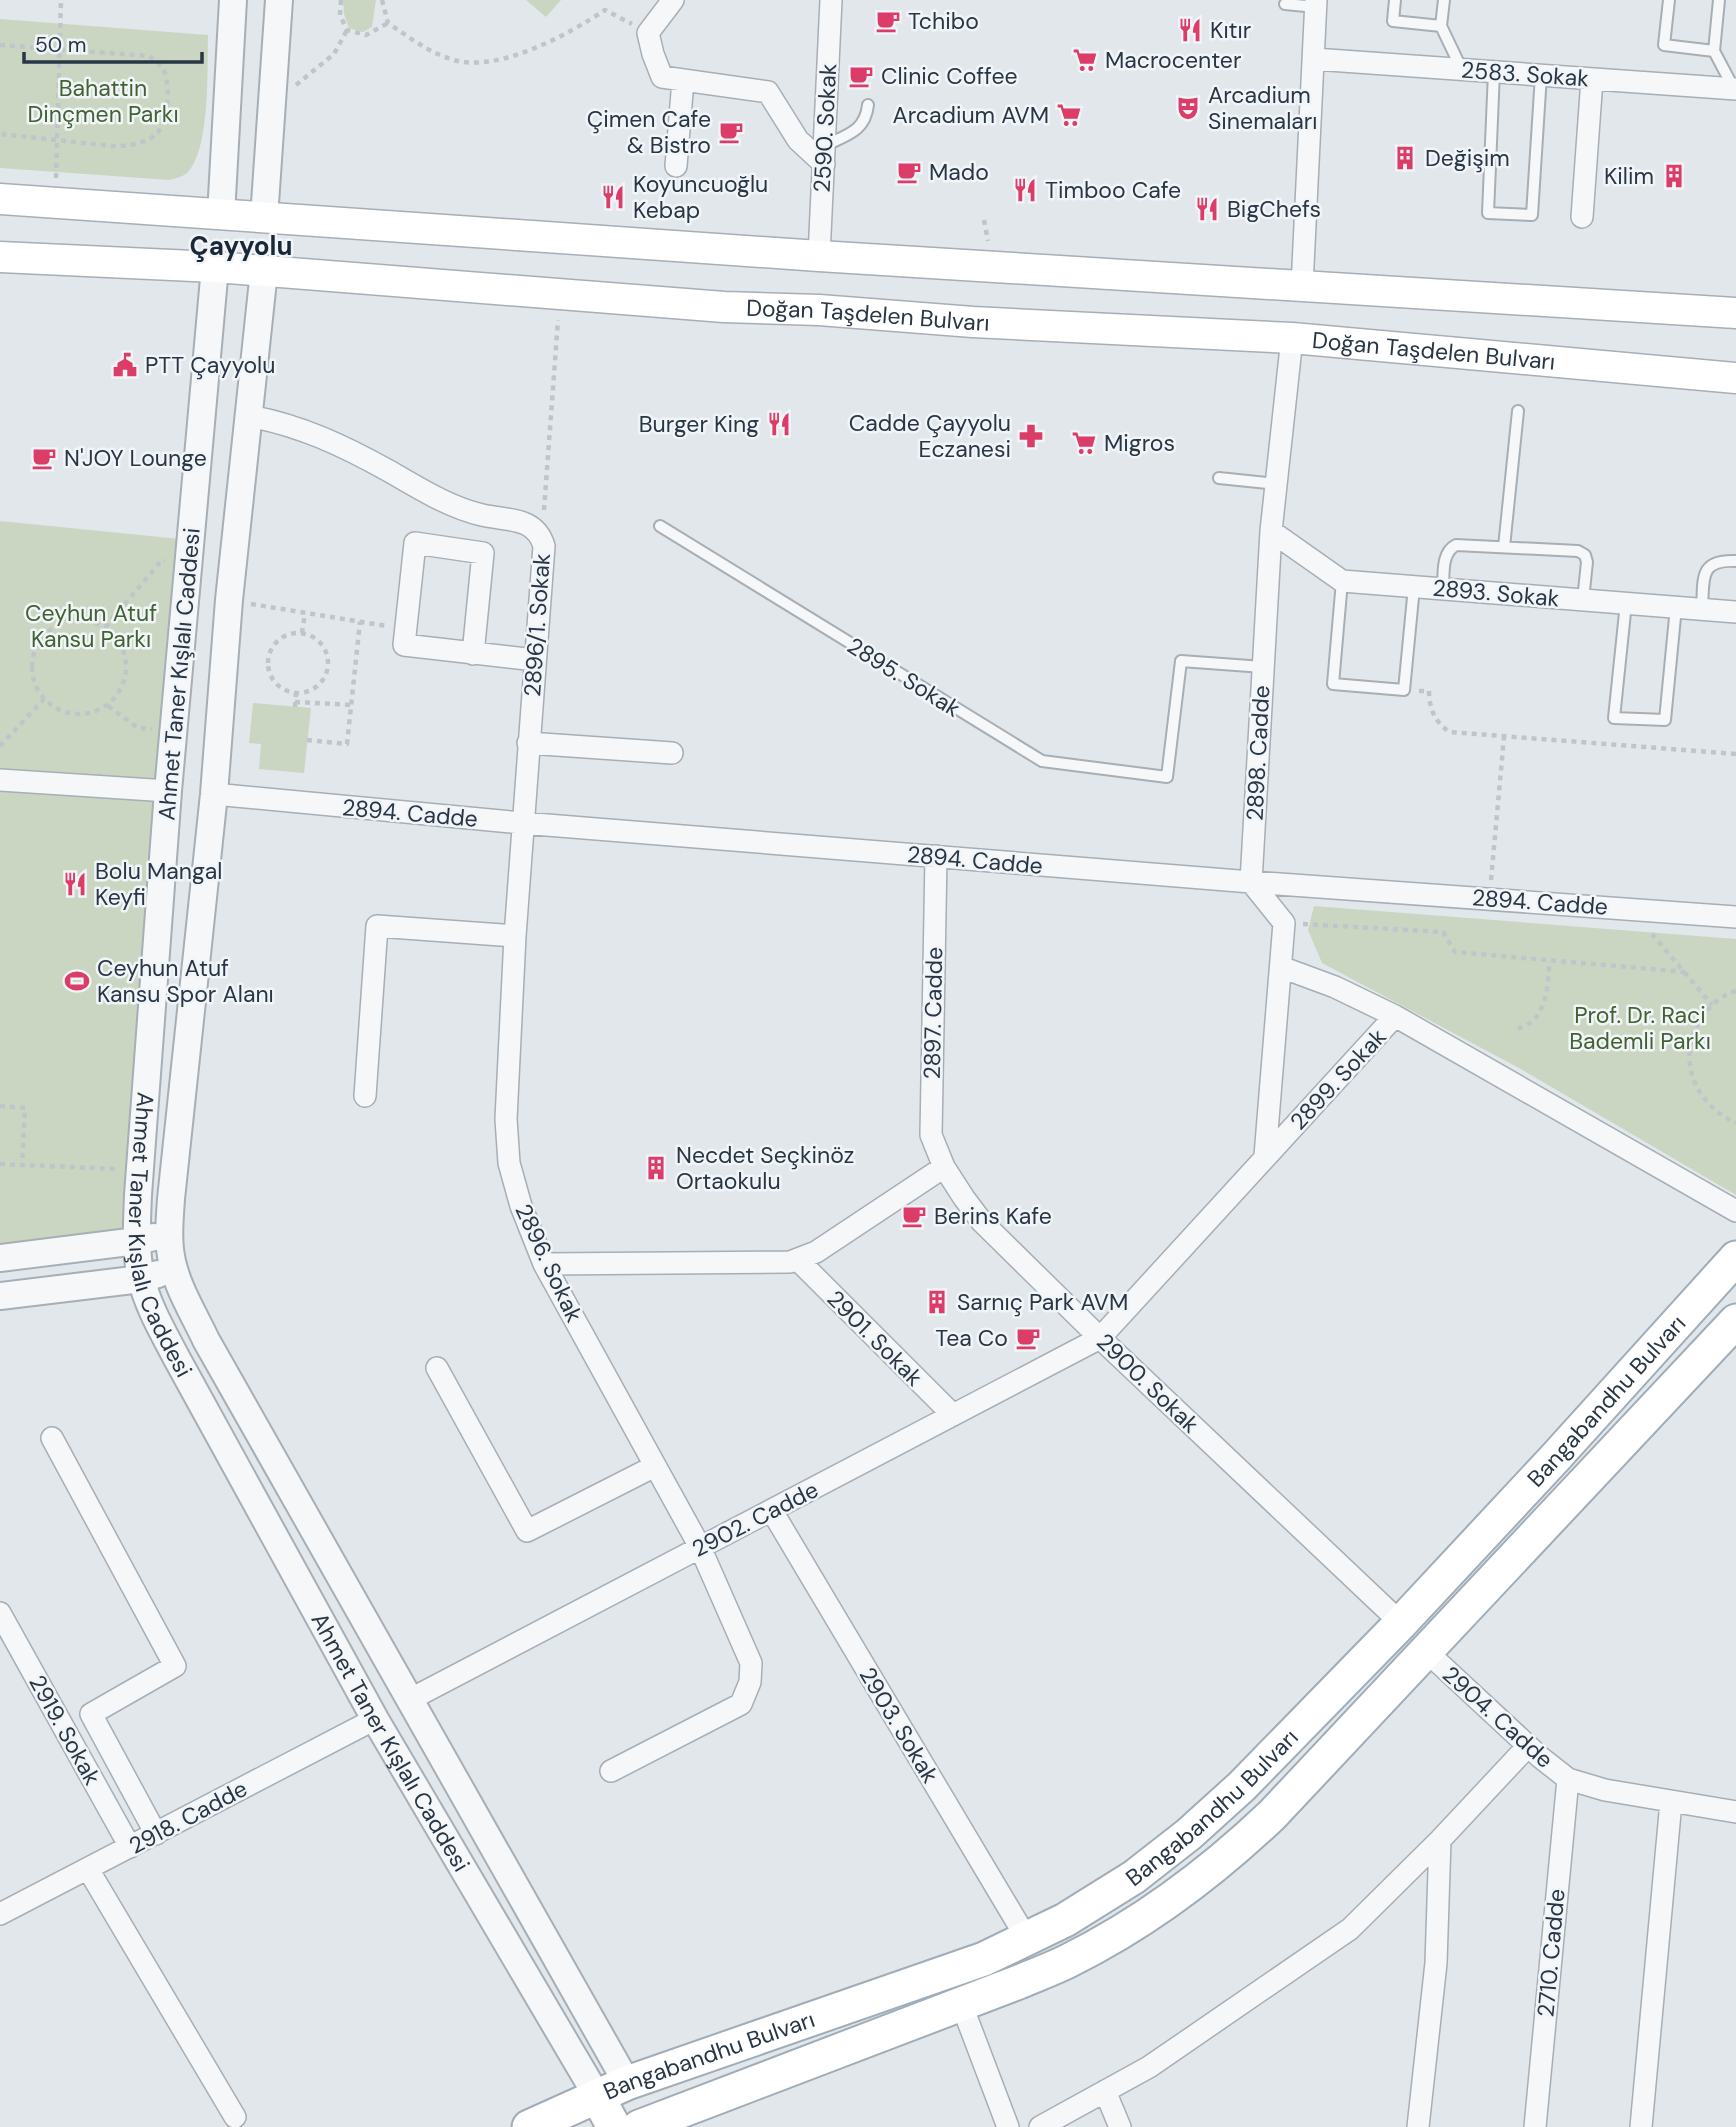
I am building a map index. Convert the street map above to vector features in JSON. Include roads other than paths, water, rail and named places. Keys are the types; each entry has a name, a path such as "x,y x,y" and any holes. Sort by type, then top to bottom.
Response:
{"main road":[{"path":"0,200 819,256 1736,313"},
{"name":"Doğan Taşdelen Bulvarı","path":"0,257 215,267 724,307 819,310 973,322 1292,338 1736,378"},
{"name":"Bangabandhu Bulvarı","path":"529,2127 627,2083 954,1970 1027,1940 1102,1898 1170,1850 1242,1786 1401,1623 1736,1258"},
{"name":"Bangabandhu Bulvarı","path":"643,2125 1068,1961 1157,1909 1249,1837 1427,1652 1736,1321"},
{"path":"627,2083 643,2125"},
{"path":"597,2096 614,2127"}],"street":[{"path":"221,215 233,0"},
{"path":"251,0 279,1 264,218"},
{"path":"673,0 648,33 662,77 768,92 798,139 824,155"},
{"name":"2590. Sokak","path":"819,256 831,0"},
{"path":"1302,286 1316,4"},
{"name":"2583. Sokak","path":"1314,59 1735,89"},
{"path":"1581,217 1592,79"},
{"path":"676,166 683,80"},
{"name":"Ahmet Taner Kışlalı Caddesi","path":"215,267 187,574 140,1170 138,1241 141,1279 176,1357 375,1719 597,2096"},
{"name":"Ahmet Taner Kışlalı Caddesi","path":"264,271 229,600 214,794 171,1199 169,1233 174,1268 206,1340 627,2083"},
{"name":"2898. Cadde","path":"1251,882 1271,531 1292,338"},
{"name":"2896/1. Sokak","path":"249,416 276,421 312,433 359,454 447,503 480,515 524,523 539,532 544,553 522,823"},
{"path":"1271,531 1342,581"},
{"path":"473,654 483,553 415,544 404,645 473,654 535,660"},
{"name":"2893. Sokak","path":"1342,581 1736,612"},
{"path":"528,743 672,754"},
{"path":"0,780 214,794"},
{"name":"2894. Cadde","path":"214,794 522,823 1251,882 1736,917"},
{"name":"2896. Sokak","path":"522,823 506,1119 514,1185 544,1264 699,1547 751,1663 750,1682 741,1704 611,1771"},
{"name":"2897. Cadde","path":"936,856 931,1135 944,1167"},
{"path":"1251,882 1284,923 1265,1156"},
{"path":"365,1096 377,926 515,936"},
{"path":"1281,967 1335,987 1395,1016"},
{"name":"2899. Sokak","path":"1100,1338 1395,1016 1736,1211"},
{"path":"544,1264 770,1264 798,1260 825,1246 944,1167"},
{"name":"2900. Sokak","path":"944,1167 976,1215 1100,1338 1401,1623"},
{"path":"0,1258 138,1241 169,1233"},
{"name":"2901. Sokak","path":"798,1260 953,1415"},
{"path":"0,1296 141,1279 174,1268"},
{"name":"2902. Cadde","path":"409,1700 1100,1338"},
{"path":"437,1368 527,1531 655,1466"},
{"path":"52,1438 175,1666 91,1714 156,1834"},
{"name":"2903. Sokak","path":"772,1511 1027,1940"},
{"name":"2919. Sokak","path":"0,1612 130,1847"},
{"name":"2904. Cadde","path":"1427,1652 1553,1769 1568,1779 1605,1790 1736,1812"},
{"path":"375,1719 409,1700"},
{"name":"2918. Cadde","path":"0,1914 375,1719"},
{"path":"1040,2127 1149,2067 1350,1929 1440,1840 1528,1746"},
{"name":"2710. Cadde","path":"1535,2127 1568,1779"},
{"path":"1641,2127 1671,1802"},
{"path":"1418,2127 1436,1963 1440,1840"},
{"path":"88,1869 235,2117"},
{"path":"961,2003 1003,2125"},
{"path":"1105,2091 1120,2127"}],"lane":[{"path":"1395,0 1394,22 1441,26"},
{"path":"1444,0 1441,26 1462,69"},
{"path":"1669,0 1664,45 1714,51"},
{"path":"1719,0 1714,51 1735,89"},
{"path":"1284,4 1316,4"},
{"path":"1494,72 1488,213 1532,215 1541,75"},
{"path":"824,155 862,125 867,116 868,105"},
{"path":"1504,547 1518,411"},
{"path":"1219,478 1276,484"},
{"name":"2895. Sokak","path":"660,526 1042,761 1167,777 1181,661 1263,667"},
{"path":"1443,589 1446,556 1450,548 1462,545 1581,552 1587,562 1583,600"},
{"path":"1702,609 1705,577 1709,566 1721,560 1736,561"},
{"path":"1342,581 1333,684 1404,690 1414,587"},
{"path":"1626,603 1614,718 1665,720 1676,607"}],"place":[{"name":"Tchibo","path":"888,21"},
{"name":"Kıtır","path":"1190,30"},
{"name":"Macrocenter","path":"1085,60"},
{"name":"Clinic Coffee","path":"861,76"},
{"name":"Arcadium Sinemaları","path":"1188,108"},
{"name":"Arcadium AVM","path":"1069,115"},
{"name":"Çimen Cafe & Bistro","path":"731,132"},
{"name":"Değişim","path":"1405,158"},
{"name":"Mado","path":"909,172"},
{"name":"Kilim","path":"1674,176"},
{"name":"Timboo Cafe","path":"1025,190"},
{"name":"Koyuncuoğlu Kebap","path":"613,197"},
{"name":"BigChefs","path":"1207,209"},
{"name":"PTT Çayyolu","path":"125,365"},
{"name":"Burger King","path":"779,424"},
{"name":"Cadde Çayyolu Eczanesi","path":"1031,436"},
{"name":"Migros","path":"1084,443"},
{"name":"N'JOY Lounge","path":"44,458"},
{"name":"Bolu Mangal Keyfi","path":"75,884"},
{"name":"Ceyhun Atuf Kansu Spor Alanı","path":"77,981"},
{"name":"Necdet Seçkinöz Ortaokulu","path":"656,1168"},
{"name":"Berins Kafe","path":"914,1216"},
{"name":"Sarnıç Park AVM","path":"937,1302"},
{"name":"Tea Co","path":"1028,1338"}],"district":[{"name":"Çayyolu","path":"241,246"}],"park label":[{"name":"Bahattin Dinçmen Parkı","path":"103,101"},
{"name":"Ceyhun Atuf Kansu Parkı","path":"91,626"},
{"name":"Prof. Dr. Raci Bademli Parkı","path":"1640,1028"}]}
